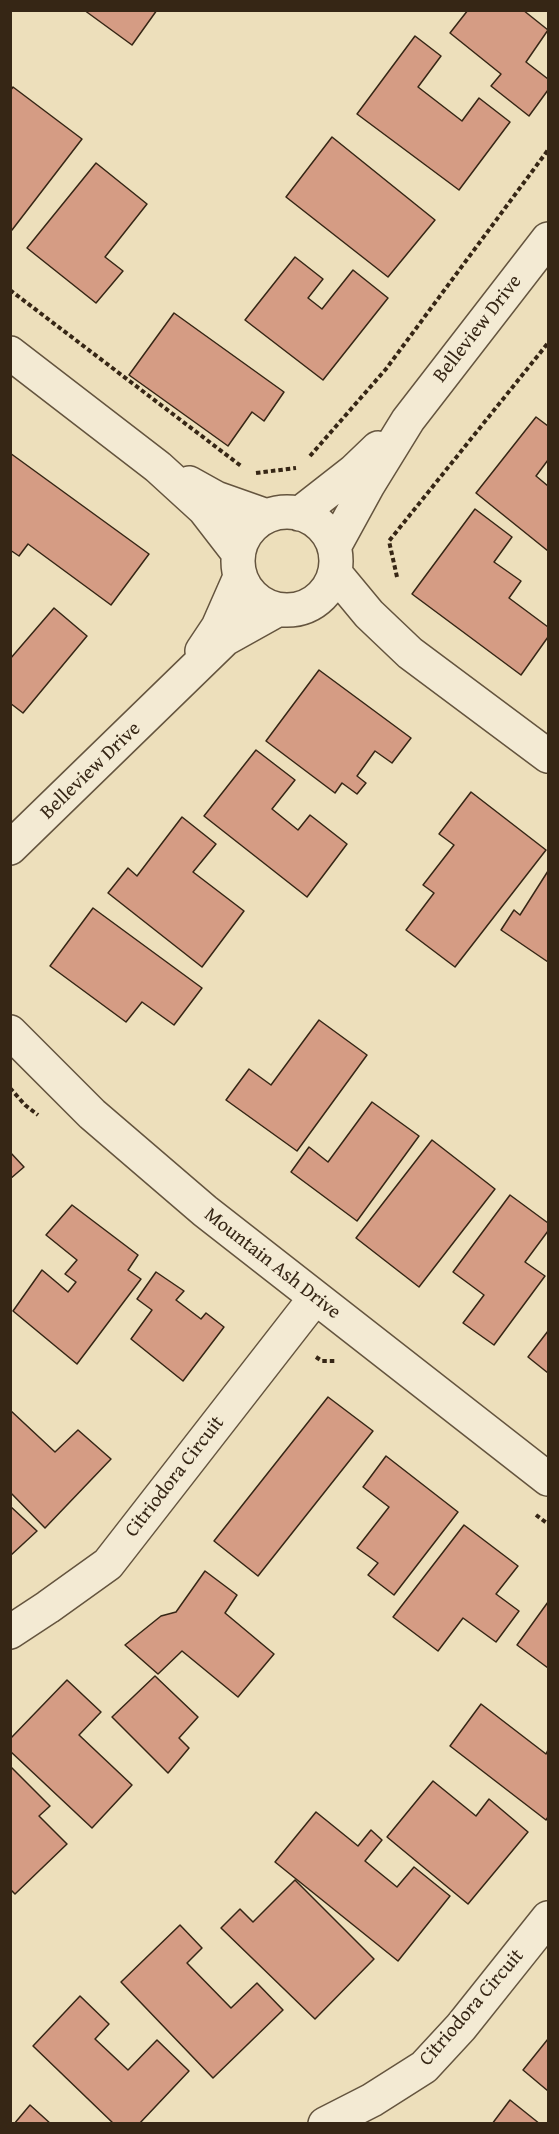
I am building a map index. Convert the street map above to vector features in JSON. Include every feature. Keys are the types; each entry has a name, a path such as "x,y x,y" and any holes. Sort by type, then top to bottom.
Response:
{"street":[{"name":"Belleview Drive","path":"334,560 368,485 408,420 549,239"},
{"path":"10,353 158,467 204,509 239,565 249,594 264,605 337,614 410,653"},
{"name":"Belleview Drive","path":"299,514 354,471 408,420"},
{"path":"158,467 216,498 267,516"},
{"path":"239,565 242,540 256,523 267,516 280,513 299,514 310,518 329,535 334,560 331,584 292,608"},
{"path":"334,560 369,614 410,653 549,756"},
{"name":"Belleview Drive","path":"171,694 218,627 239,565"},
{"name":"Belleview Drive","path":"10,848 225,639 292,608"},
{"name":"Mountain Ash Drive","path":"10,1032 92,1114 205,1211 549,1479"},
{"name":"Citriodora Circuit","path":"10,1632 108,1564 315,1298"},
{"name":"Citriodora Circuit","path":"325,2124 372,2100 424,2067 461,2027 549,1918"}],"path":[{"path":"308,459 386,369 549,150"},
{"path":"10,290 246,469"},
{"path":"398,577 389,541 549,343"},
{"path":"253,473 300,468"}],"building":[{"path":"84,10 157,10 132,45"},
{"path":"468,10 523,10 548,30 526,62 548,79 548,90 529,116 491,86 501,74 450,33"},
{"path":"415,36 441,56 418,87 462,121 479,98 510,122 459,190 357,114"},
{"path":"13,87 82,139 12,230 10,229 10,91"},
{"path":"332,137 435,220 388,277 286,197"},
{"path":"96,163 147,204 105,257 123,271 96,303 27,248"},
{"path":"295,257 323,279 308,298 322,309 353,270 388,298 323,380 245,320"},
{"path":"174,313 284,392 264,421 252,412 228,446 129,375"},
{"path":"536,417 548,426 548,460 536,476 548,486 548,551 476,493"},
{"path":"10,453 149,554 111,605 28,544 19,556 10,550"},
{"path":"475,509 512,537 494,562 521,581 509,598 548,627 548,637 521,675 412,594"},
{"path":"54,608 87,636 23,713 10,703 10,659"},
{"path":"319,670 411,738 392,763 375,751 357,776 366,783 357,794 342,783 335,793 266,741"},
{"path":"256,750 295,780 272,809 298,830 310,815 347,844 307,897 204,816"},
{"path":"471,792 546,850 455,967 406,930 434,893 423,885 454,845 439,834"},
{"path":"182,817 216,844 193,872 244,911 202,967 108,893 128,868 137,876"},
{"path":"548,871 548,962 501,930 514,910 520,915"},
{"path":"93,908 202,988 174,1025 142,1002 126,1022 50,966"},
{"path":"319,1020 367,1055 297,1151 226,1100 249,1069 271,1085"},
{"path":"372,1102 419,1136 357,1221 291,1172 309,1147 328,1162"},
{"path":"432,1140 495,1189 419,1287 356,1238"},
{"path":"10,1152 24,1167 10,1179"},
{"path":"510,1195 548,1223 548,1231 525,1262 545,1276 494,1345 463,1323 484,1295 453,1272"},
{"path":"72,1205 138,1255 128,1270 141,1279 77,1364 13,1311 42,1270 68,1292 76,1282 65,1274 77,1260 46,1235"},
{"path":"156,1272 184,1291 176,1300 201,1319 206,1313 224,1327 183,1381 131,1339 152,1310 137,1299"},
{"path":"548,1331 548,1373 528,1357"},
{"path":"328,1397 373,1431 258,1576 214,1541"},
{"path":"10,1410 55,1452 78,1430 111,1459 45,1528 10,1492"},
{"path":"386,1456 458,1512 394,1595 368,1575 378,1563 357,1548 389,1507 363,1487"},
{"path":"10,1506 37,1531 10,1556"},
{"path":"464,1525 518,1566 496,1594 519,1611 496,1642 463,1618 438,1651 393,1617"},
{"path":"205,1571 237,1595 225,1613 274,1654 238,1697 182,1651 158,1674 125,1645 161,1616 176,1612"},
{"path":"548,1602 548,1668 517,1645"},
{"path":"155,1676 198,1717 179,1738 189,1748 168,1773 112,1717"},
{"path":"67,1680 101,1712 79,1735 132,1785 92,1828 10,1751 10,1739"},
{"path":"481,1704 546,1754 548,1750 548,1817 546,1820 450,1746"},
{"path":"10,1766 50,1806 39,1816 67,1844 15,1894 10,1889"},
{"path":"433,1781 476,1816 489,1799 528,1832 468,1904 387,1837"},
{"path":"316,1812 358,1846 371,1830 382,1840 365,1861 397,1887 414,1867 450,1896 398,1961 275,1862"},
{"path":"295,1880 374,1959 315,2019 221,1928 240,1909 253,1922"},
{"path":"180,1925 202,1948 187,1963 231,2008 257,1983 283,2010 213,2078 121,1982"},
{"path":"80,1996 109,2024 95,2039 128,2070 157,2040 189,2071 139,2124 114,2124 33,2046"},
{"path":"548,2039 548,2091 523,2070"},
{"path":"510,2100 540,2124 492,2124"},
{"path":"30,2105 51,2124 14,2124"}]}
